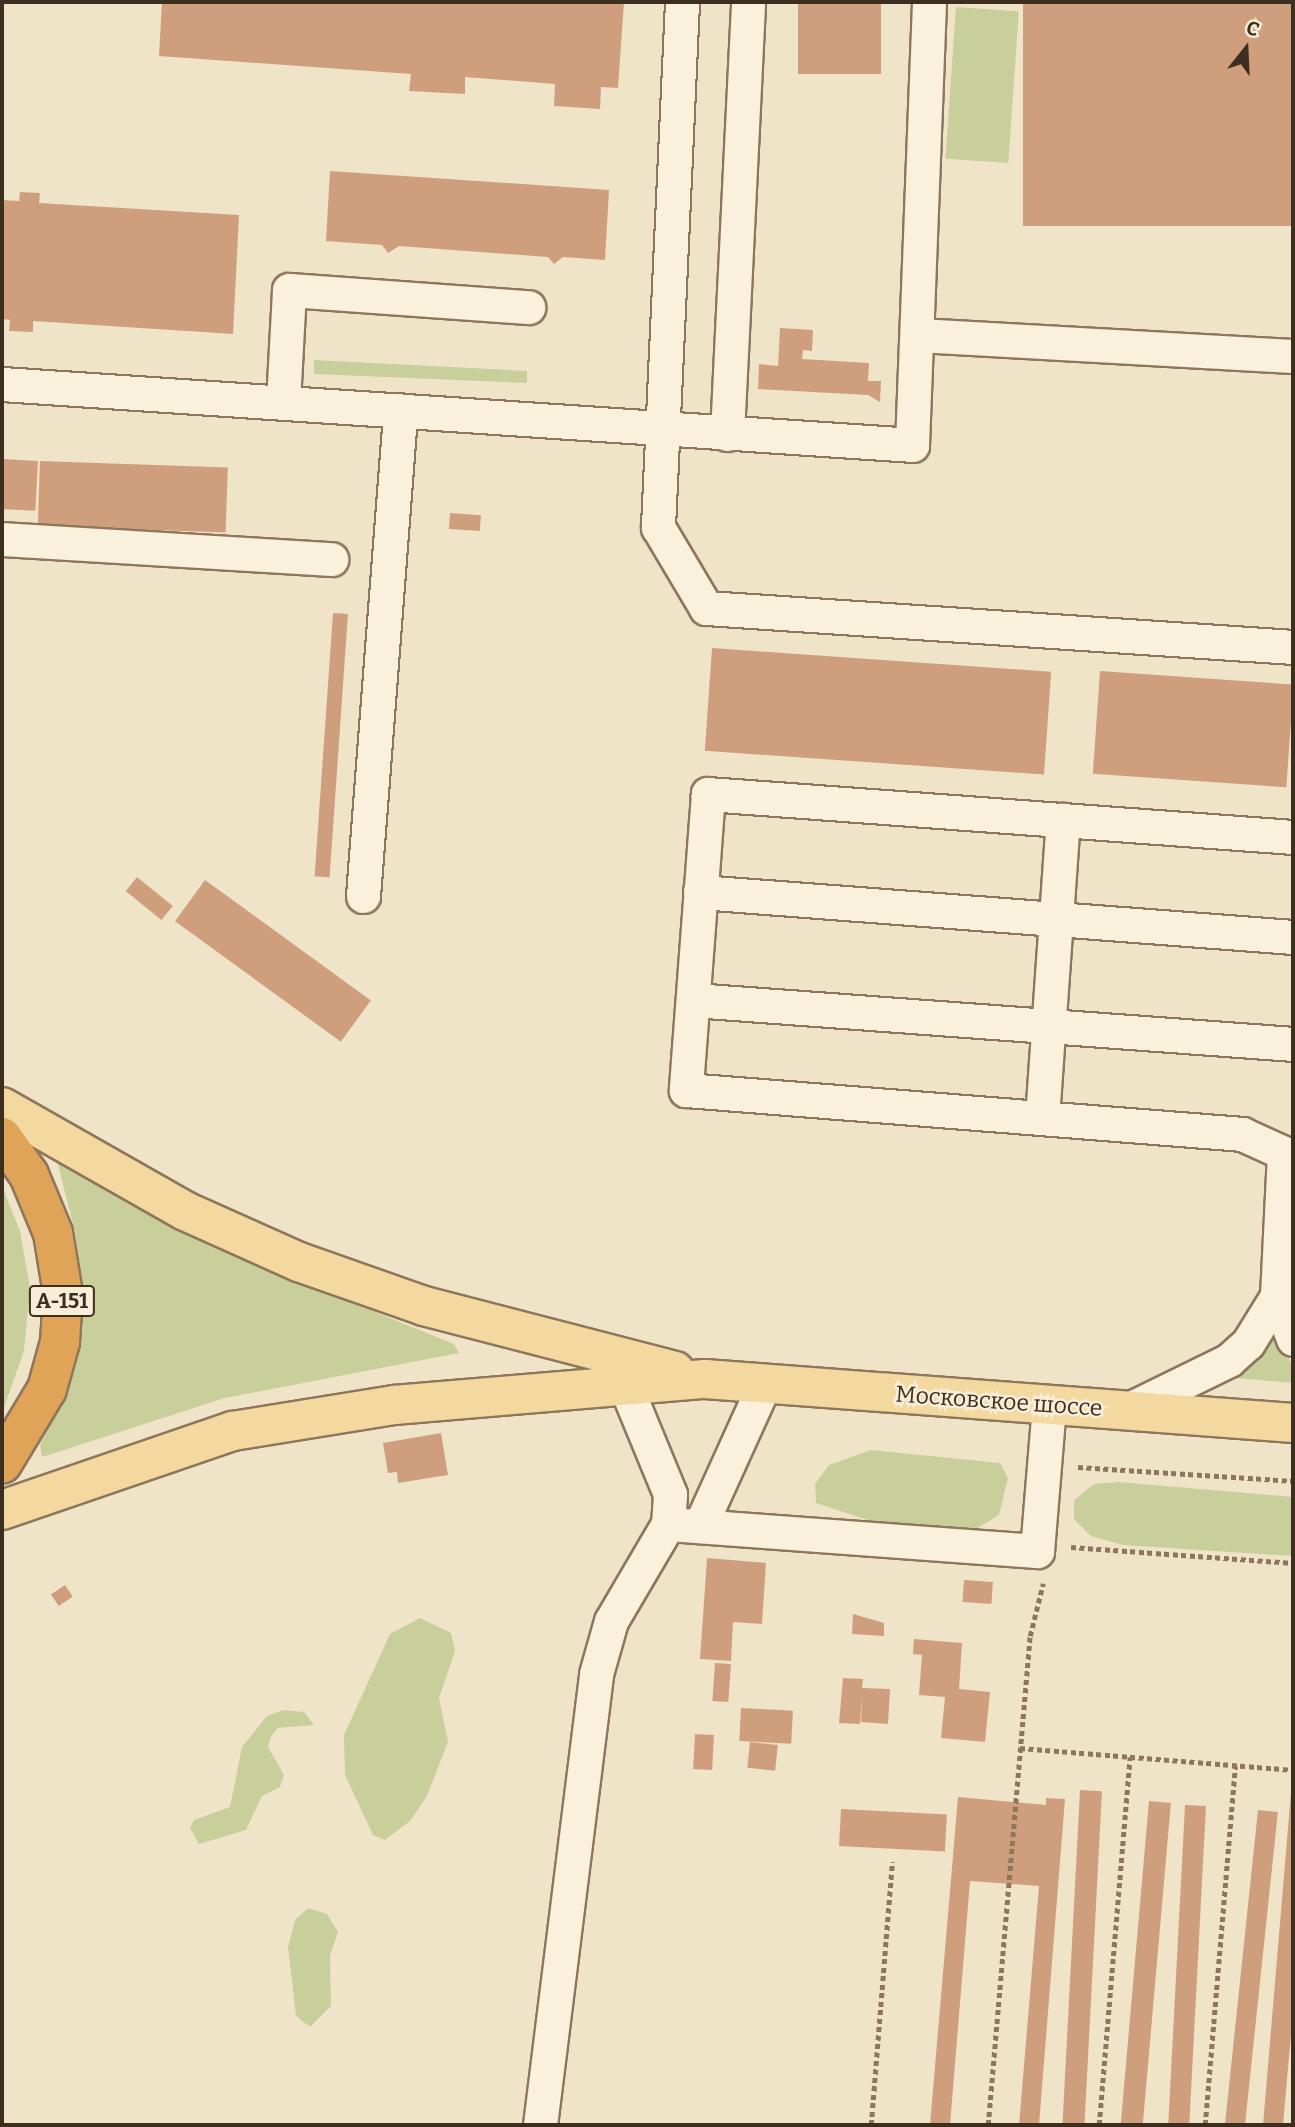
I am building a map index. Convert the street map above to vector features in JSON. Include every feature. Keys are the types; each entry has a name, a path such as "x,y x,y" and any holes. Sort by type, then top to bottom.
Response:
{"highway":[{"name":"А-151","path":"2,1137 29,1175 53,1233 63,1294 60,1342 47,1389 2,1464"}],"main road":[{"path":"2,1107 185,1211 299,1262 424,1306 705,1379"},
{"path":"2,1510 233,1431 394,1405 705,1379"},
{"name":"Московское шоссе","path":"705,1379 1293,1423"}],"lane":[{"path":"682,2 658,429 658,527 706,608 1293,647"},
{"path":"727,433 748,2"},
{"path":"2,384 912,445 929,2"},
{"path":"283,402 289,290 528,307"},
{"path":"917,335 1293,356"},
{"path":"363,897 400,410"},
{"path":"2,539 331,559"},
{"path":"1125,1411 1228,1360 1264,1321 1276,1296 1289,1154 1242,1134 686,1090 708,794 1293,837"},
{"path":"1042,1118 1063,820"},
{"path":"701,892 1293,937"},
{"path":"693,1000 1293,1044"},
{"path":"1276,1296 1293,1339"},
{"path":"540,2125 596,1674 611,1621 684,1525 765,1383"},
{"path":"625,1385 684,1525"},
{"path":"684,1525 1037,1551 1042,1545 1049,1405"}],"path":[{"path":"1044,1465 1293,1481"},
{"path":"988,2125 1020,1748 1042,1545 1293,1563"},
{"path":"1020,1748 1293,1770"},
{"path":"1099,2125 1130,1757"},
{"path":"1205,2125 1235,1766"},
{"path":"871,2125 892,1863"}],"green space":[{"path":"956,7 1019,11 1008,163 945,159"},
{"path":"314,360 527,371 527,383 314,374"},
{"path":"56,1157 333,1295 454,1344 459,1353 225,1398 42,1457 40,1445 62,1400 83,1309 75,1232"},
{"path":"2,1186 20,1231 30,1288 24,1351 2,1413"},
{"path":"1274,1327 1293,1368 1293,1383 1224,1377"},
{"path":"871,1450 1000,1463 1008,1478 999,1515 971,1532 877,1523 816,1503 815,1484 829,1465"},
{"path":"1119,1482 1293,1497 1293,1556 1123,1545 1091,1536 1074,1519 1074,1500 1094,1484"},
{"path":"420,1618 451,1633 455,1651 439,1698 448,1742 427,1796 410,1821 385,1840 373,1835 345,1775 344,1735 390,1634"},
{"path":"283,1710 304,1712 314,1725 278,1728 271,1736 268,1747 284,1775 280,1787 262,1796 246,1830 199,1844 190,1828 194,1820 230,1807 242,1747 267,1716"},
{"path":"308,1908 327,1914 338,1932 330,1956 331,2006 310,2027 296,2016 288,1947 295,1920"}],"building":[{"path":"162,2 624,2 618,88 601,87 600,109 554,106 555,84 465,77 465,94 409,91 411,74 159,56"},
{"path":"798,2 881,2 881,74 798,74"},
{"path":"1023,2 1293,2 1293,226 1023,226"},
{"path":"330,171 609,190 605,260 563,257 554,264 548,257 399,246 388,253 382,245 326,241"},
{"path":"20,192 40,193 39,203 239,215 233,334 33,321 33,332 9,331 10,320 2,319 2,200 19,201"},
{"path":"780,328 813,330 812,351 803,350 802,359 869,363 868,381 881,381 880,402 868,395 758,389 759,364 778,366"},
{"path":"2,459 38,461 35,511 2,509"},
{"path":"40,461 228,468 226,533 38,526"},
{"path":"450,513 481,515 480,531 449,529"},
{"path":"333,613 348,614 330,877 315,876"},
{"path":"712,648 1051,672 1044,774 705,751"},
{"path":"1100,671 1293,684 1286,787 1093,774"},
{"path":"137,877 173,906 161,920 126,891"},
{"path":"205,880 371,1000 341,1042 175,921"},
{"path":"441,1433 448,1475 398,1483 397,1472 388,1473 383,1443"},
{"path":"707,1558 766,1563 762,1624 733,1622 731,1661 700,1659"},
{"path":"964,1580 993,1582 991,1604 962,1602"},
{"path":"65,1585 73,1597 59,1606 51,1595"},
{"path":"853,1614 884,1623 884,1636 852,1634"},
{"path":"914,1639 962,1643 959,1689 990,1692 985,1742 941,1738 945,1697 919,1695 922,1655 913,1654"},
{"path":"715,1663 731,1664 728,1702 712,1701"},
{"path":"843,1678 863,1679 862,1688 890,1689 888,1724 861,1722 862,1693 860,1724 839,1723"},
{"path":"741,1708 793,1711 791,1744 739,1741"},
{"path":"695,1734 714,1735 712,1770 693,1769"},
{"path":"750,1742 778,1745 775,1771 747,1768"},
{"path":"1080,1790 1102,1791 1084,2125 1062,2125"},
{"path":"1291,1792 1293,2012 1283,2125 1263,2125"},
{"path":"958,1797 1046,1805 1046,1798 1065,1799 1039,2125 1019,2125 1039,1886 970,1881 950,2125 930,2125"},
{"path":"1149,1801 1171,1803 1143,2125 1121,2125"},
{"path":"1185,1805 1206,1806 1189,2125 1168,2125"},
{"path":"841,1809 947,1815 945,1851 839,1846"},
{"path":"1258,1810 1278,1812 1245,2125 1225,2124"}]}
